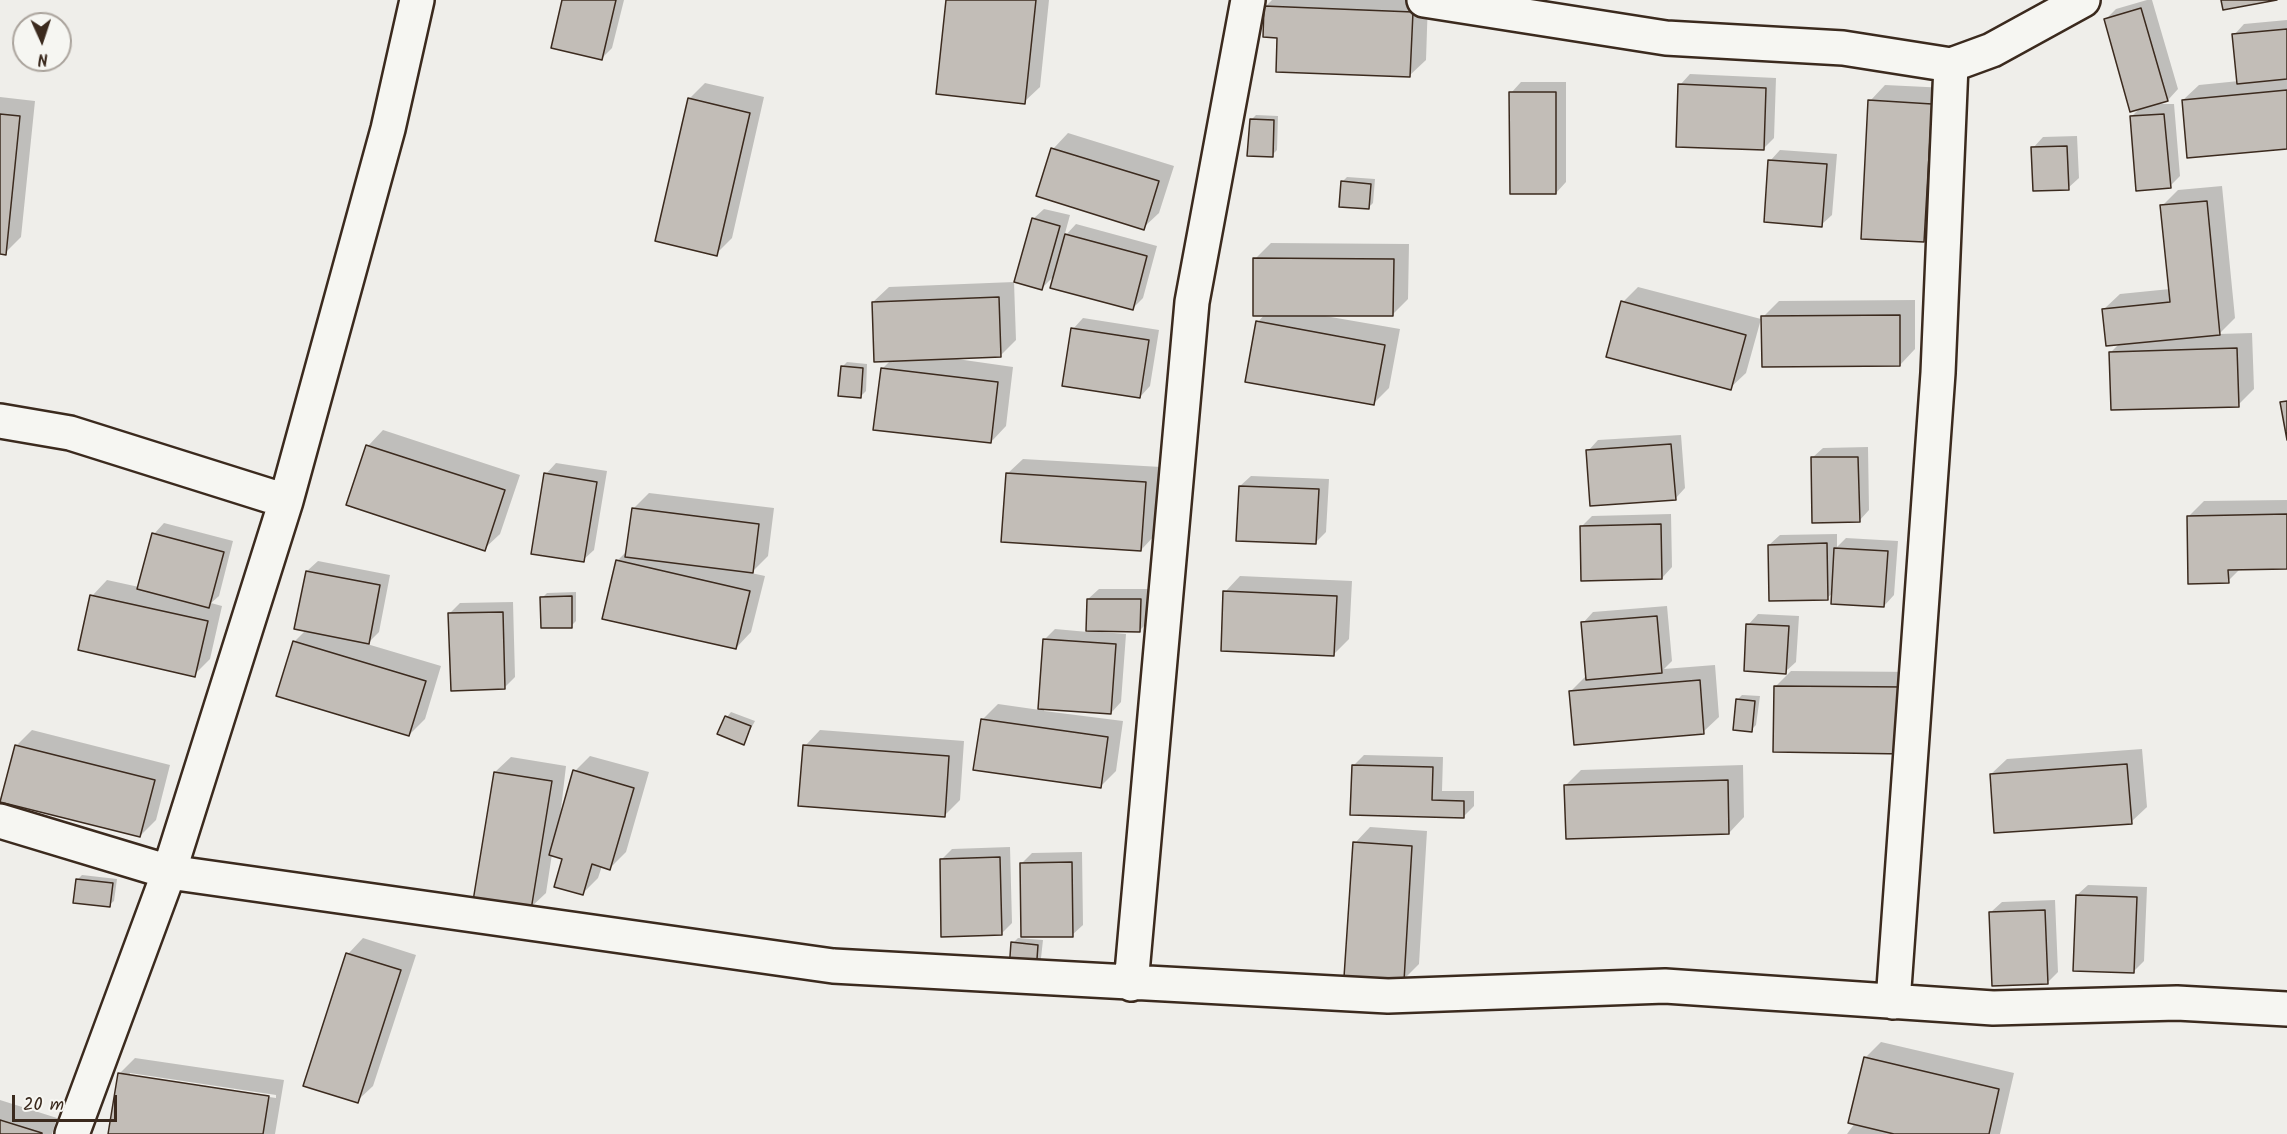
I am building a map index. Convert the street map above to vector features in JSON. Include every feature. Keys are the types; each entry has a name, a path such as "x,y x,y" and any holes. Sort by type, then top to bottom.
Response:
{"street":[{"path":"72,1134 169,872 286,501 388,129 417,0"},
{"path":"1131,984 1192,302 1248,0"},
{"path":"1424,0 1666,38 1843,48 1951,65 1992,50 2083,0"},
{"path":"1893,1002 1938,373 1951,65"},
{"path":"0,421 70,434 286,501"},
{"path":"0,821 169,872 833,966 1131,984 1388,996 1665,986 1993,1008 2177,1003 2287,1009"}],"building":[{"path":"562,0 616,0 602,60 551,48"},
{"path":"946,0 1036,0 1025,104 936,94"},
{"path":"2221,0 2277,0 2223,10"},
{"path":"1264,6 1413,12 1410,77 1276,72 1277,38 1263,37"},
{"path":"2141,8 2168,101 2130,112 2104,19"},
{"path":"2287,29 2287,79 2237,84 2232,34"},
{"path":"1678,84 1766,88 1764,150 1676,147"},
{"path":"2287,90 2287,149 2187,158 2182,100"},
{"path":"1509,92 1556,92 1556,194 1510,194"},
{"path":"688,98 750,113 717,256 655,241"},
{"path":"1868,100 1932,104 1924,242 1861,239"},
{"path":"0,114 20,116 6,255 0,254"},
{"path":"2164,114 2171,188 2136,191 2130,116"},
{"path":"1250,119 1274,120 1273,157 1247,156"},
{"path":"2067,146 2069,190 2033,191 2031,147"},
{"path":"1051,148 1159,181 1144,230 1036,196"},
{"path":"1768,160 1827,164 1822,227 1764,222"},
{"path":"1341,181 1371,184 1369,209 1339,207"},
{"path":"2207,201 2220,335 2106,346 2102,309 2170,302 2160,205"},
{"path":"1032,218 1060,226 1042,290 1014,282"},
{"path":"1065,234 1147,256 1133,310 1050,288"},
{"path":"1253,258 1394,259 1393,316 1253,316"},
{"path":"999,297 1001,357 874,362 872,302"},
{"path":"1621,301 1746,335 1731,390 1606,357"},
{"path":"1900,315 1900,366 1762,367 1761,316"},
{"path":"1256,321 1385,345 1374,405 1245,382"},
{"path":"1071,328 1149,340 1140,398 1062,386"},
{"path":"2237,348 2239,407 2111,410 2109,352"},
{"path":"841,366 863,368 861,398 838,396"},
{"path":"881,368 998,382 991,443 873,430"},
{"path":"2287,401 2287,440 2280,402"},
{"path":"1671,444 1676,500 1590,506 1586,450"},
{"path":"366,445 505,490 485,551 346,505"},
{"path":"1811,457 1858,457 1860,522 1812,523"},
{"path":"544,473 597,482 584,562 531,554"},
{"path":"1006,473 1146,482 1141,551 1001,542"},
{"path":"1239,486 1319,489 1316,544 1236,541"},
{"path":"632,508 759,524 753,573 625,557"},
{"path":"2287,514 2287,569 2228,570 2229,583 2188,584 2187,516"},
{"path":"1661,524 1662,579 1581,581 1580,526"},
{"path":"152,533 224,552 209,608 137,589"},
{"path":"1827,543 1828,600 1769,601 1768,545"},
{"path":"1834,548 1888,551 1884,607 1831,604"},
{"path":"616,560 750,591 736,649 602,619"},
{"path":"306,571 380,585 369,644 294,629"},
{"path":"1223,591 1337,596 1334,656 1221,651"},
{"path":"90,595 208,621 195,677 78,650"},
{"path":"572,596 572,628 541,628 540,597"},
{"path":"1087,599 1141,599 1140,632 1086,631"},
{"path":"503,612 505,689 451,691 448,613"},
{"path":"1657,616 1662,673 1586,680 1581,622"},
{"path":"1746,624 1789,626 1786,674 1744,671"},
{"path":"1043,639 1116,644 1111,714 1038,709"},
{"path":"293,641 426,681 409,736 276,696"},
{"path":"1700,680 1704,734 1574,745 1569,691"},
{"path":"1774,686 1906,687 1905,754 1773,752"},
{"path":"1736,699 1755,701 1752,732 1733,730"},
{"path":"725,716 751,726 744,745 717,734"},
{"path":"981,719 1108,737 1101,788 973,770"},
{"path":"15,745 155,780 140,837 0,802"},
{"path":"803,745 949,756 945,817 798,806"},
{"path":"2127,764 2132,824 1994,833 1990,774"},
{"path":"1352,765 1433,767 1432,800 1464,801 1464,818 1350,815"},
{"path":"573,770 634,788 610,870 592,864 583,895 554,887 562,859 549,855"},
{"path":"494,772 552,781 531,910 473,901"},
{"path":"1728,780 1729,834 1566,839 1564,785"},
{"path":"1353,842 1412,846 1404,981 1344,977"},
{"path":"1000,857 1002,935 941,937 940,859"},
{"path":"1072,862 1073,937 1021,937 1020,863"},
{"path":"76,879 113,883 110,907 73,903"},
{"path":"2076,895 2137,897 2134,973 2073,971"},
{"path":"2045,910 2048,984 1992,986 1989,912"},
{"path":"1011,942 1038,945 1036,973 1009,971"},
{"path":"346,953 401,970 358,1103 303,1086"},
{"path":"1864,1057 1999,1089 1989,1134 1894,1134 1848,1123"},
{"path":"118,1073 269,1096 263,1134 108,1134"},
{"path":"0,1120 42,1133 42,1134 0,1134"}]}
